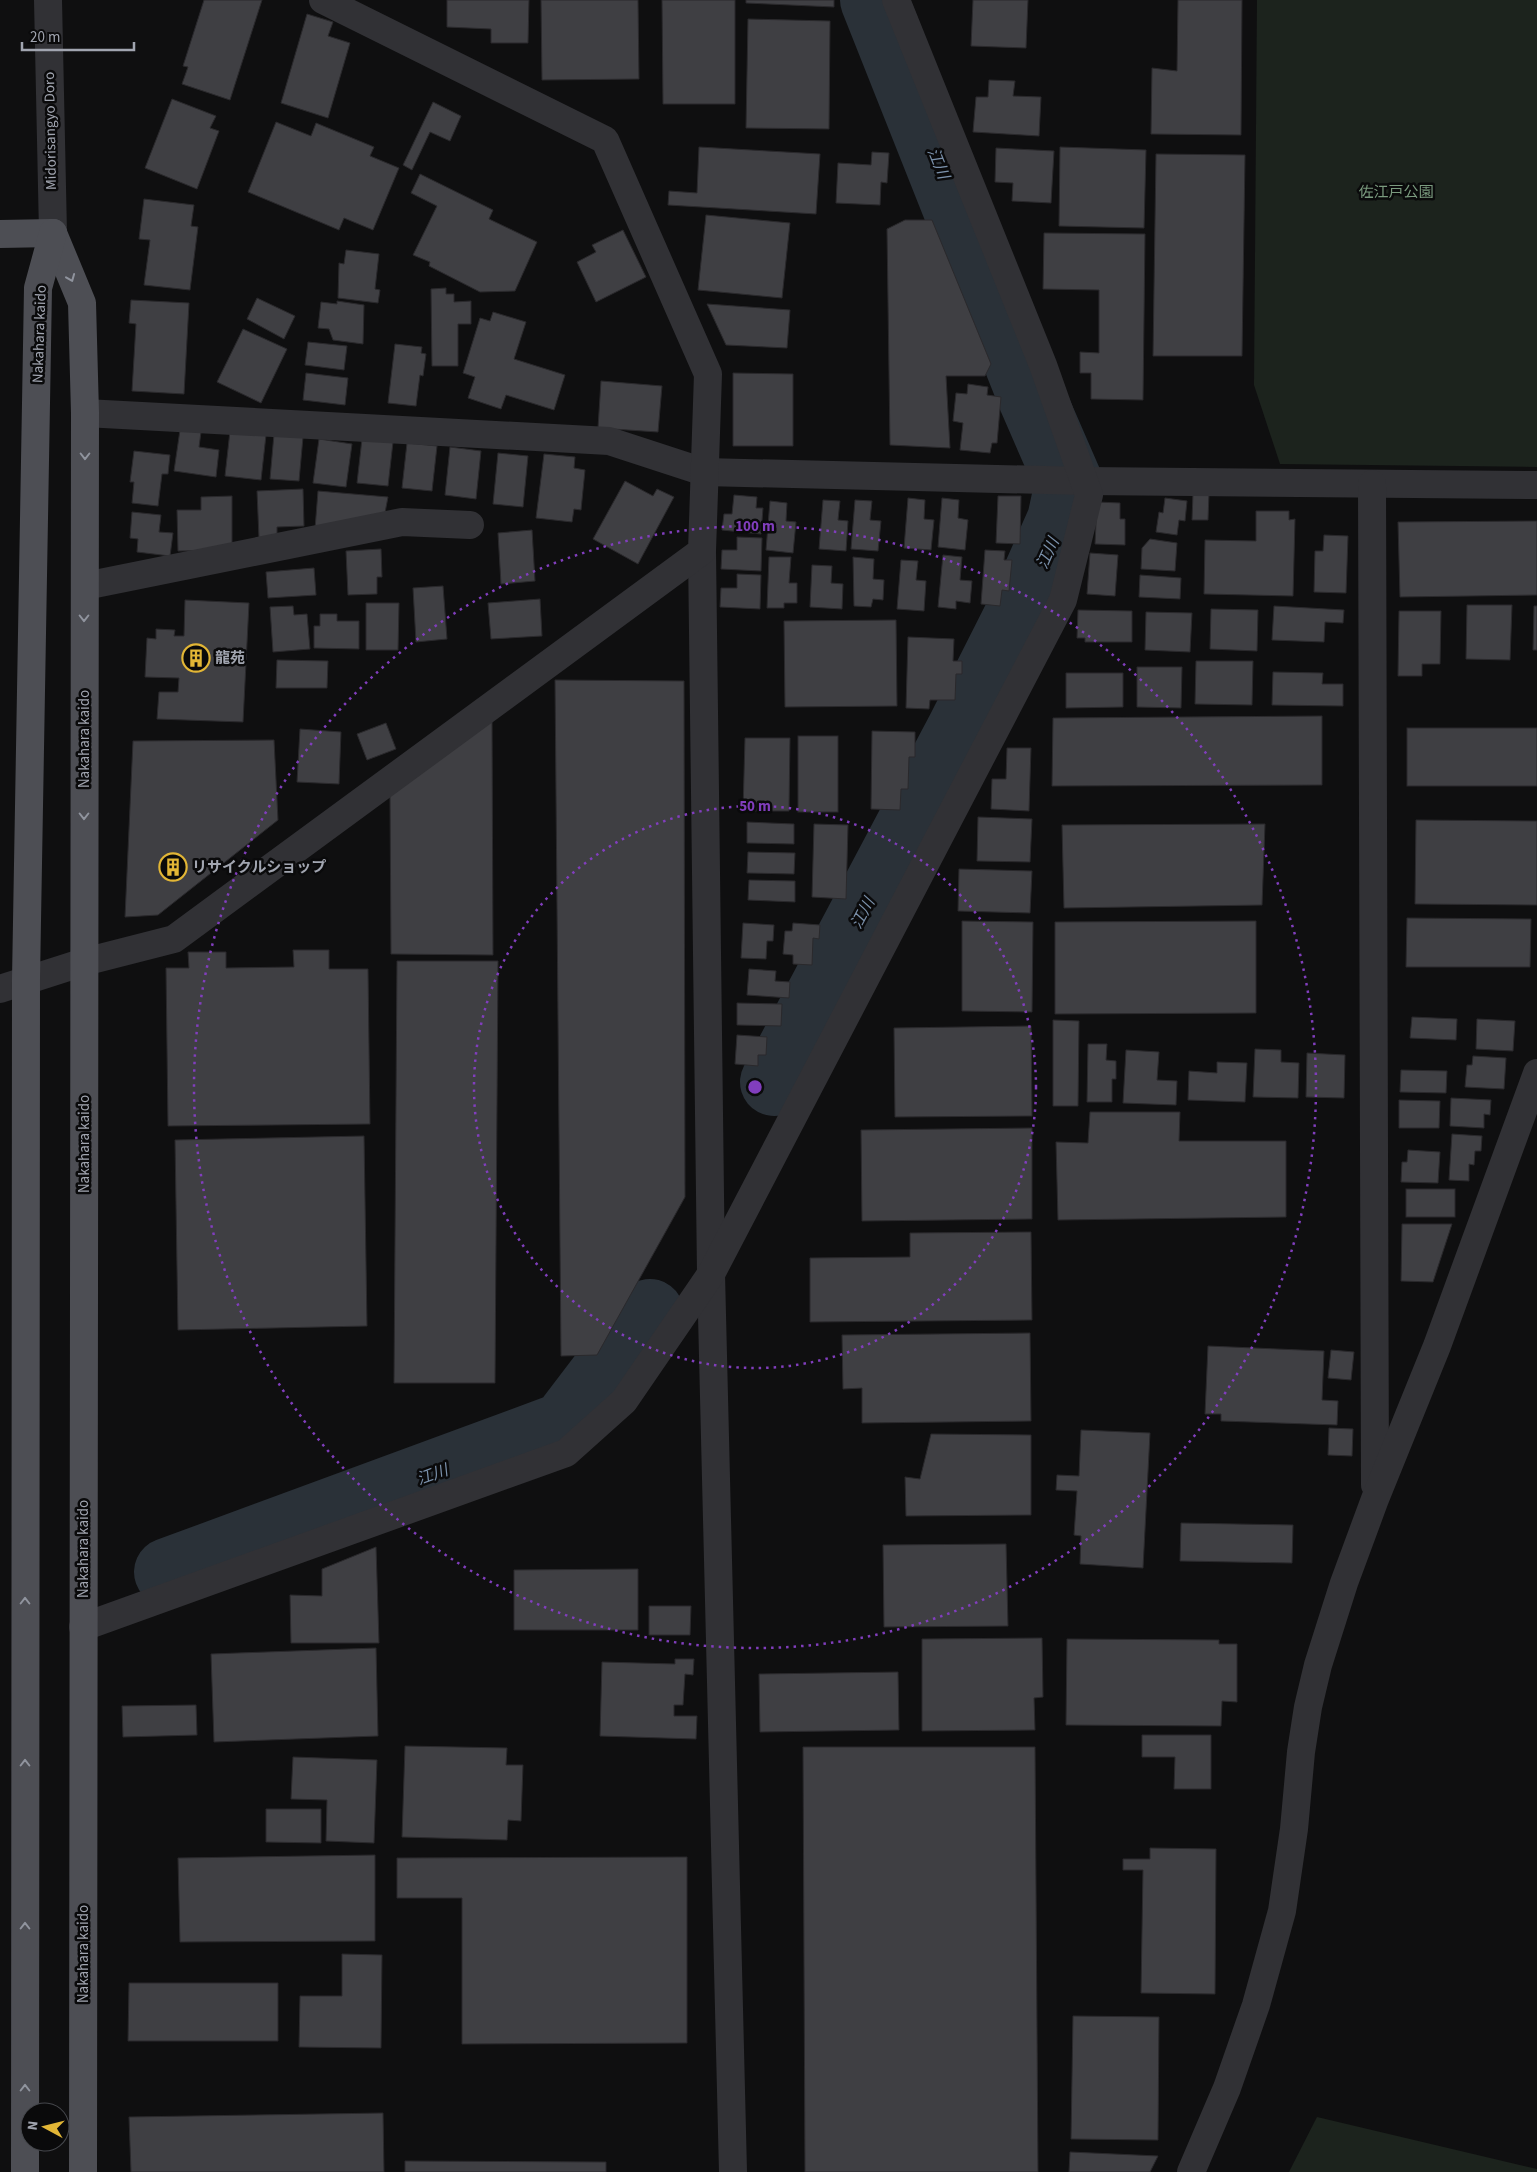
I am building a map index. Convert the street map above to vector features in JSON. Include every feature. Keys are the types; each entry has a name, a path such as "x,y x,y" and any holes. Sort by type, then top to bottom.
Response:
{"main road":[{"path":"0,234 52,233"},
{"name":"Nakahara kaido","path":"52,233 82,303 85,413 84,2172"},
{"name":"Nakahara kaido","path":"25,2172 26,980 38,288 52,233"}],"street":[{"name":"Midorisangyo Doro","path":"48,0 52,233"},
{"path":"323,0 605,140 708,374 702,551 711,1274 733,2172"},
{"path":"83,1627 566,1453 624,1401 711,1274 1063,600 1089,495 1043,365 896,0"},
{"path":"85,413 609,441 704,472 1085,481 1537,486"},
{"path":"1372,484 1375,1499"},
{"path":"84,586 402,522 470,525"},
{"path":"0,988 84,962 174,939 702,551"},
{"path":"1191,2172 1227,2088 1256,2005 1282,1911 1294,1829 1301,1752 1308,1707 1326,1638 1375,1499 1436,1346 1537,1073"}],"green space":[{"name":"佐江戸公園","path":"1257,0 1537,0 1537,467 1280,464 1254,385"},
{"path":"1317,2117 1537,2169 1537,2172 1289,2172"}],"building":[{"path":"204,0 262,0 230,100 182,84 188,67 183,66"},
{"path":"447,0 529,0 528,43 491,43 491,29 447,27"},
{"path":"541,0 638,0 639,79 542,80"},
{"path":"662,0 735,0 735,104 663,104"},
{"path":"746,0 834,0 834,7 746,3"},
{"path":"973,0 1028,0 1026,48 971,46"},
{"path":"1178,0 1242,0 1241,135 1151,134 1152,68 1177,71"},
{"path":"307,14 333,22 328,36 350,43 328,118 281,103"},
{"path":"748,19 830,21 829,129 746,128"},
{"path":"989,80 1015,81 1013,96 1041,97 1039,136 973,132 976,97 988,97"},
{"path":"172,99 216,116 210,128 219,131 197,189 145,168"},
{"path":"433,102 461,116 450,141 430,132 412,170 403,165"},
{"path":"276,122 311,136 316,123 374,147 370,156 399,168 373,230 344,218 339,230 248,192"},
{"path":"699,147 820,154 816,214 668,205 669,191 697,193"},
{"path":"1060,147 1146,150 1144,228 1059,226"},
{"path":"996,148 1054,151 1051,203 1012,201 1013,183 995,182"},
{"path":"872,152 889,153 887,183 881,182 880,205 836,203 838,163 871,165"},
{"path":"1156,154 1245,155 1242,356 1153,356"},
{"path":"420,174 493,210 489,219 537,242 515,291 480,292 429,266 430,262 413,255 437,206 411,193"},
{"path":"144,199 194,205 191,226 198,227 190,290 144,285 150,240 139,239"},
{"path":"706,215 790,223 782,298 698,290"},
{"path":"905,220 932,220 991,364 985,376 946,376 950,448 890,445 887,229"},
{"path":"623,230 646,277 596,302 577,262 596,252 592,245"},
{"path":"1044,233 1145,234 1143,400 1091,399 1091,373 1080,373 1080,352 1099,353 1099,290 1043,289"},
{"path":"346,250 379,254 375,289 380,290 378,303 338,298 339,263 344,264"},
{"path":"446,288 446,294 454,294 454,302 471,301 471,324 458,324 458,366 432,366 431,289"},
{"path":"257,298 295,316 284,339 247,319"},
{"path":"131,300 189,303 184,394 132,391 136,324 129,323"},
{"path":"337,301 364,305 363,344 333,340 329,329 318,328 321,302 337,304"},
{"path":"707,304 790,310 787,348 726,345"},
{"path":"493,312 526,322 514,359 565,375 554,410 506,395 501,409 468,398 475,377 463,373 480,318 490,321"},
{"path":"243,329 287,349 261,403 217,382"},
{"path":"308,342 347,346 344,370 305,365"},
{"path":"395,344 422,347 421,353 426,354 423,376 420,375 416,406 388,403"},
{"path":"306,373 348,378 345,405 303,400"},
{"path":"733,373 793,374 793,446 733,446"},
{"path":"601,381 662,386 658,432 598,428"},
{"path":"968,384 988,387 987,395 1001,397 997,443 992,443 990,453 960,450 963,423 953,421 956,393 967,394"},
{"path":"180,430 201,432 199,447 219,450 216,477 174,471"},
{"path":"230,431 266,435 261,480 225,476"},
{"path":"274,434 303,437 299,481 270,479"},
{"path":"319,439 352,444 346,487 313,483"},
{"path":"362,439 393,442 388,486 357,483"},
{"path":"407,443 437,446 432,491 402,488"},
{"path":"450,447 481,451 476,499 445,495"},
{"path":"134,451 170,455 168,474 162,474 158,506 132,503 134,482 130,482"},
{"path":"498,453 528,456 523,507 493,504"},
{"path":"544,454 575,457 574,468 585,470 581,510 574,509 572,522 536,518"},
{"path":"625,481 653,496 657,489 674,497 638,564 593,539"},
{"path":"303,489 304,526 277,527 277,537 259,538 257,491"},
{"path":"318,491 388,497 384,518 315,529"},
{"path":"1193,493 1209,493 1208,520 1192,520"},
{"path":"734,495 757,497 756,508 763,508 761,534 722,530 724,514 732,514"},
{"path":"232,496 232,550 178,551 177,510 201,510 201,497"},
{"path":"998,496 1021,496 1020,544 996,543"},
{"path":"908,498 925,500 924,519 934,520 931,550 904,548"},
{"path":"942,498 959,500 958,518 968,520 965,550 938,547"},
{"path":"1165,498 1187,501 1185,521 1179,520 1177,535 1156,532 1159,512 1163,513"},
{"path":"823,500 840,501 838,520 848,521 846,551 819,549"},
{"path":"855,500 872,501 870,520 881,521 878,551 851,549"},
{"path":"770,501 787,503 786,521 796,522 793,553 766,550"},
{"path":"1097,502 1120,503 1120,519 1125,519 1125,545 1095,544"},
{"path":"1256,511 1289,511 1289,520 1295,519 1293,596 1204,594 1205,540 1256,541"},
{"path":"132,512 161,515 159,532 173,533 170,556 137,552 138,539 130,538"},
{"path":"1537,521 1537,595 1400,597 1398,522"},
{"path":"532,530 535,581 501,584 498,533"},
{"path":"1324,535 1348,536 1346,593 1314,592 1315,551 1323,551"},
{"path":"737,537 762,538 761,571 721,569 722,550 737,550"},
{"path":"1150,539 1177,543 1175,571 1141,569 1142,548"},
{"path":"381,549 382,577 377,577 377,594 348,595 346,551"},
{"path":"985,550 1005,551 1004,560 1012,560 1009,591 1002,590 1000,606 981,604"},
{"path":"1090,553 1118,555 1115,596 1087,594"},
{"path":"943,555 962,557 960,580 972,581 970,603 956,601 956,609 938,607"},
{"path":"769,557 791,557 789,583 797,583 797,603 784,603 784,608 767,608"},
{"path":"853,557 874,559 873,579 884,580 883,600 873,599 871,607 854,606"},
{"path":"901,560 918,561 916,580 926,581 924,611 897,609"},
{"path":"812,565 832,566 831,583 843,584 842,609 810,607"},
{"path":"314,568 316,595 268,598 266,572"},
{"path":"737,574 761,575 760,609 720,607 721,588 737,588"},
{"path":"1140,575 1181,578 1180,599 1139,597"},
{"path":"443,586 447,639 416,642 413,588"},
{"path":"540,599 542,636 491,639 488,603"},
{"name":"龍苑","path":"185,600 249,603 243,722 157,719 159,692 178,692 179,678 145,677 147,638 156,639 156,629 175,630 174,636 184,636"},
{"path":"366,603 399,603 398,650 366,650"},
{"path":"1467,605 1512,605 1510,660 1466,659"},
{"path":"293,606 294,615 307,614 310,649 273,652 270,607"},
{"path":"1274,606 1344,610 1343,623 1325,622 1324,642 1272,640"},
{"path":"1534,606 1537,606 1537,650 1533,650"},
{"path":"1211,609 1258,610 1257,651 1210,649"},
{"path":"1078,610 1132,611 1132,642 1085,642 1085,638 1077,638"},
{"path":"1399,611 1441,611 1440,664 1422,664 1422,676 1398,676"},
{"path":"1146,612 1192,613 1190,652 1145,650"},
{"path":"320,614 337,614 337,621 359,621 359,649 314,648 314,626 320,626"},
{"path":"896,620 897,706 785,707 784,621"},
{"path":"908,637 954,639 953,661 962,661 962,674 956,674 955,700 930,700 929,709 906,708"},
{"path":"277,660 328,661 327,688 276,688"},
{"path":"1196,661 1253,661 1252,705 1195,704"},
{"path":"1137,667 1182,667 1181,708 1137,707"},
{"path":"1273,672 1323,673 1322,684 1343,684 1343,706 1272,705"},
{"path":"1066,673 1123,673 1123,707 1066,708"},
{"path":"555,680 684,681 685,1197 597,1355 561,1356"},
{"path":"1322,716 1322,785 1052,786 1053,718"},
{"path":"492,718 493,955 391,954 390,794"},
{"path":"386,723 396,749 367,760 357,734"},
{"path":"1407,728 1537,728 1537,786 1407,786"},
{"path":"300,729 341,732 339,784 297,782"},
{"path":"872,731 915,732 915,757 909,757 908,789 901,789 900,810 871,809"},
{"path":"798,736 838,736 838,812 798,812"},
{"path":"745,738 790,738 789,811 743,811"},
{"name":"リサイクルショップ","path":"274,740 278,820 158,915 125,917 133,741"},
{"path":"1007,748 1031,748 1029,811 991,809 992,779 1006,779"},
{"path":"978,817 1032,819 1030,862 977,861"},
{"path":"1416,820 1537,821 1537,905 1415,904"},
{"path":"747,822 794,824 794,844 747,843"},
{"path":"814,824 848,825 846,899 812,897"},
{"path":"1265,824 1262,905 1064,908 1062,825"},
{"path":"748,852 795,853 794,874 747,873"},
{"path":"959,869 1032,871 1030,913 958,911"},
{"path":"749,880 795,881 795,902 748,900"},
{"path":"1407,918 1531,919 1530,967 1406,967"},
{"path":"962,921 1033,922 1032,1012 962,1011"},
{"path":"1256,921 1256,1013 1055,1014 1055,922"},
{"path":"743,923 774,925 773,941 767,941 766,959 741,958"},
{"path":"793,923 820,925 819,939 813,938 812,965 793,964 793,955 783,954 785,931 792,931"},
{"path":"293,950 329,950 329,969 368,969 370,1124 168,1126 166,968 189,968 188,952 226,952 226,968 294,967"},
{"path":"397,961 498,961 495,1383 394,1383"},
{"path":"749,969 776,971 775,981 790,982 789,998 747,995"},
{"path":"737,1003 782,1004 781,1026 737,1025"},
{"path":"1412,1017 1457,1019 1456,1040 1410,1038"},
{"path":"1477,1019 1515,1021 1513,1051 1476,1049"},
{"path":"1053,1020 1079,1021 1078,1106 1053,1106"},
{"path":"1031,1026 1032,1116 895,1117 894,1028"},
{"path":"737,1035 767,1037 766,1055 758,1055 758,1066 735,1064"},
{"path":"1088,1044 1107,1044 1106,1060 1116,1061 1116,1079 1112,1079 1112,1102 1087,1102"},
{"path":"1255,1049 1281,1050 1281,1062 1299,1063 1298,1098 1253,1097"},
{"path":"1126,1050 1159,1052 1157,1080 1177,1081 1176,1105 1123,1103"},
{"path":"1307,1053 1345,1055 1344,1098 1306,1097"},
{"path":"1473,1056 1506,1058 1504,1089 1465,1087 1467,1065 1472,1065"},
{"path":"1217,1062 1247,1063 1245,1102 1188,1100 1189,1071 1217,1073"},
{"path":"1401,1070 1447,1071 1446,1093 1400,1092"},
{"path":"1451,1098 1491,1100 1490,1115 1484,1114 1484,1128 1450,1126"},
{"path":"1399,1100 1440,1101 1439,1128 1399,1128"},
{"path":"1090,1112 1180,1112 1179,1141 1286,1141 1286,1217 1058,1220 1056,1142 1088,1143"},
{"path":"1032,1128 1032,1219 862,1221 861,1130"},
{"path":"1452,1134 1482,1136 1481,1151 1475,1151 1474,1165 1469,1164 1469,1181 1449,1180"},
{"path":"364,1136 367,1326 178,1330 175,1140"},
{"path":"1408,1150 1440,1152 1438,1183 1401,1182 1402,1162 1407,1162"},
{"path":"1406,1189 1455,1189 1455,1217 1406,1217"},
{"path":"1402,1224 1452,1224 1433,1282 1401,1281"},
{"path":"1031,1232 1032,1320 810,1322 810,1258 910,1257 910,1233"},
{"path":"1030,1333 1031,1421 862,1423 862,1388 843,1389 842,1335"},
{"path":"1208,1346 1324,1351 1322,1400 1338,1401 1337,1425 1221,1421 1221,1414 1205,1414"},
{"path":"1331,1350 1354,1352 1351,1380 1328,1378"},
{"path":"1329,1428 1353,1429 1352,1456 1328,1455"},
{"path":"1081,1430 1150,1433 1143,1568 1080,1564 1081,1536 1074,1535 1077,1491 1056,1490 1057,1475 1079,1476"},
{"path":"931,1434 1031,1435 1031,1515 906,1516 905,1477 920,1479"},
{"path":"1181,1523 1293,1525 1292,1563 1180,1561"},
{"path":"1006,1544 1008,1626 884,1627 883,1545"},
{"path":"376,1547 379,1643 291,1643 290,1595 322,1596 322,1569"},
{"path":"638,1569 638,1630 514,1630 514,1570"},
{"path":"649,1606 691,1606 690,1635 649,1635"},
{"path":"1042,1638 1043,1697 1034,1698 1035,1730 922,1731 922,1639"},
{"path":"1067,1639 1219,1640 1219,1644 1237,1644 1237,1702 1222,1701 1221,1726 1066,1725"},
{"path":"376,1648 378,1736 214,1742 211,1654"},
{"path":"675,1659 694,1659 693,1675 685,1674 683,1705 674,1705 674,1716 697,1716 696,1739 600,1736 602,1662 675,1664"},
{"path":"898,1672 899,1730 760,1732 759,1674"},
{"path":"196,1705 197,1735 123,1737 122,1706"},
{"path":"1142,1735 1211,1735 1211,1789 1174,1789 1175,1757 1142,1757"},
{"path":"405,1746 507,1748 506,1765 523,1765 521,1821 508,1820 507,1840 402,1837"},
{"path":"803,1747 1035,1747 1038,2172 805,2172"},
{"path":"293,1757 377,1760 374,1843 326,1841 327,1800 291,1799"},
{"path":"266,1809 321,1809 321,1843 266,1842"},
{"path":"1150,1848 1216,1849 1215,1994 1141,1993 1143,1870 1123,1870 1123,1859 1150,1859"},
{"path":"375,1855 375,1941 180,1942 178,1858"},
{"path":"687,1857 687,2043 462,2044 462,1898 397,1898 397,1858"},
{"path":"342,1954 382,1955 381,2048 299,2047 300,1996 342,1996"},
{"path":"129,1983 278,1983 278,2041 128,2041"},
{"path":"1073,2016 1159,2017 1158,2140 1071,2139"},
{"path":"383,2113 384,2172 131,2172 129,2117"},
{"path":"1070,2152 1158,2156 1150,2172 1069,2172"},
{"path":"405,2161 606,2162 606,2172 405,2172"}],"waterway":[{"name":"江川","path":"774,1082 961,729 1023,606 1061,520 1069,483 1032,398 874,0"},
{"name":"江川","path":"168,1572 564,1426 650,1313"}],"place":[{"name":"龍苑","path":"196,658"},
{"name":"リサイクルショップ","path":"173,867"}]}
